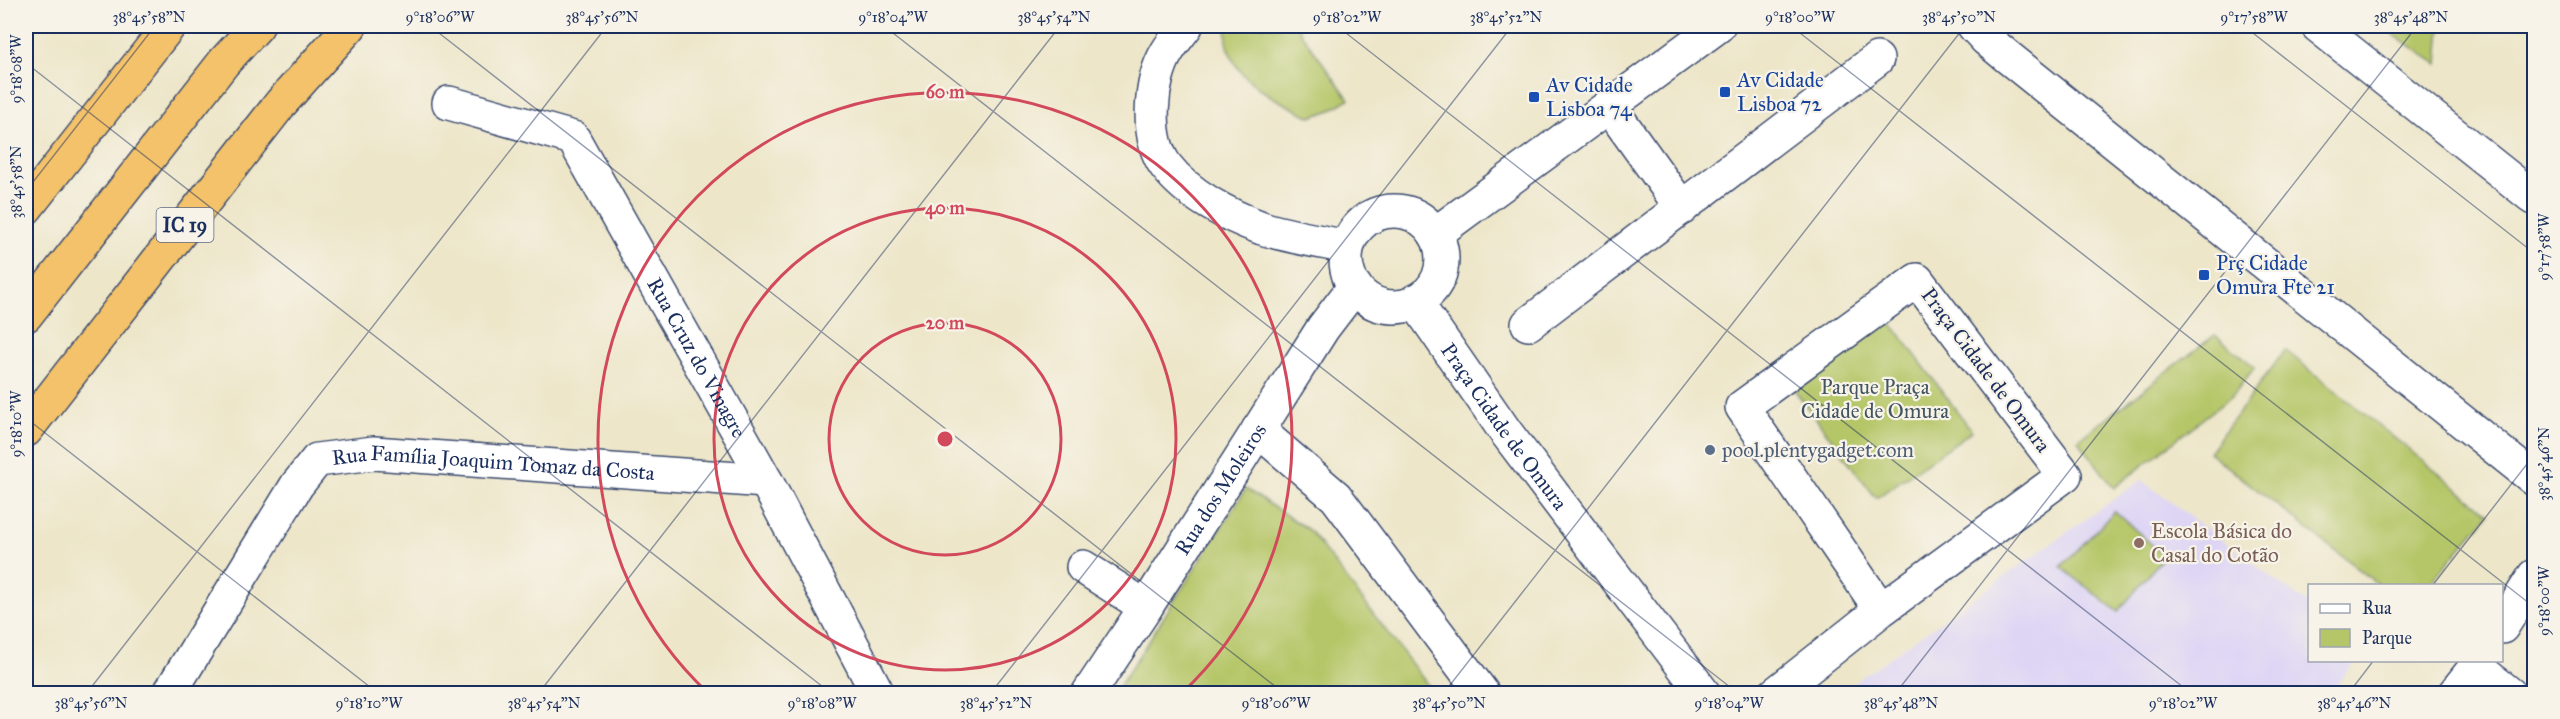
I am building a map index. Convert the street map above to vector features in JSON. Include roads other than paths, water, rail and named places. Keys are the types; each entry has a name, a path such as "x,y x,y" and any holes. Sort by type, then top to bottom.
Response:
{"highway":[{"path":"26,208 169,26"},
{"path":"26,315 224,62 257,26"},
{"name":"IC 19","path":"26,430 280,103 350,26"}],"street":[{"path":"1186,26 1166,53 1152,95 1153,132 1166,165 1200,197 1234,216 1264,229 1347,248"},
{"path":"1435,234 1718,26"},
{"path":"1974,26 2001,52 2535,479"},
{"path":"2319,26 2535,198"},
{"path":"1528,324 1877,59"},
{"name":"Rua Cruz do Vinagre","path":"450,103 573,138 766,481 878,693"},
{"path":"1609,106 1682,208"},
{"path":"1386,211 1400,211 1414,215 1426,222 1435,234 1441,248 1441,264 1437,279 1428,292 1415,301 1399,306 1382,305 1367,298 1355,286 1348,274 1347,248 1353,234 1361,223 1386,211"},
{"name":"Praça Cidade de Omura","path":"1775,693 1881,610 2065,475 1917,280 1742,407 1881,610"},
{"name":"Rua dos Moleiros","path":"1088,693 1146,607 1323,328 1355,286"},
{"name":"Praça Cidade de Omura","path":"1415,301 1505,431 1704,693"},
{"path":"1258,430 1336,498 1483,693"},
{"name":"Rua Família Joaquim Tomaz da Costa","path":"169,693 297,486 318,460 374,453 766,481"},
{"path":"1083,567 1146,607"},
{"path":"2503,625 2535,576"},
{"path":"2454,693 2478,664 2510,693"}],"place":[{"name":"Av Cidade Lisboa 72","path":"1725,92"},
{"name":"Av Cidade Lisboa 74","path":"1534,97"},
{"name":"Prç Cidade Omura Fte 21","path":"2204,275"},
{"name":"pool.plentygadget.com","path":"1710,450"},
{"name":"Escola Básica do Casal do Cotão","path":"2139,543"}],"park label":[{"name":"Parque Praça Cidade de Omura","path":"1875,399"}]}
